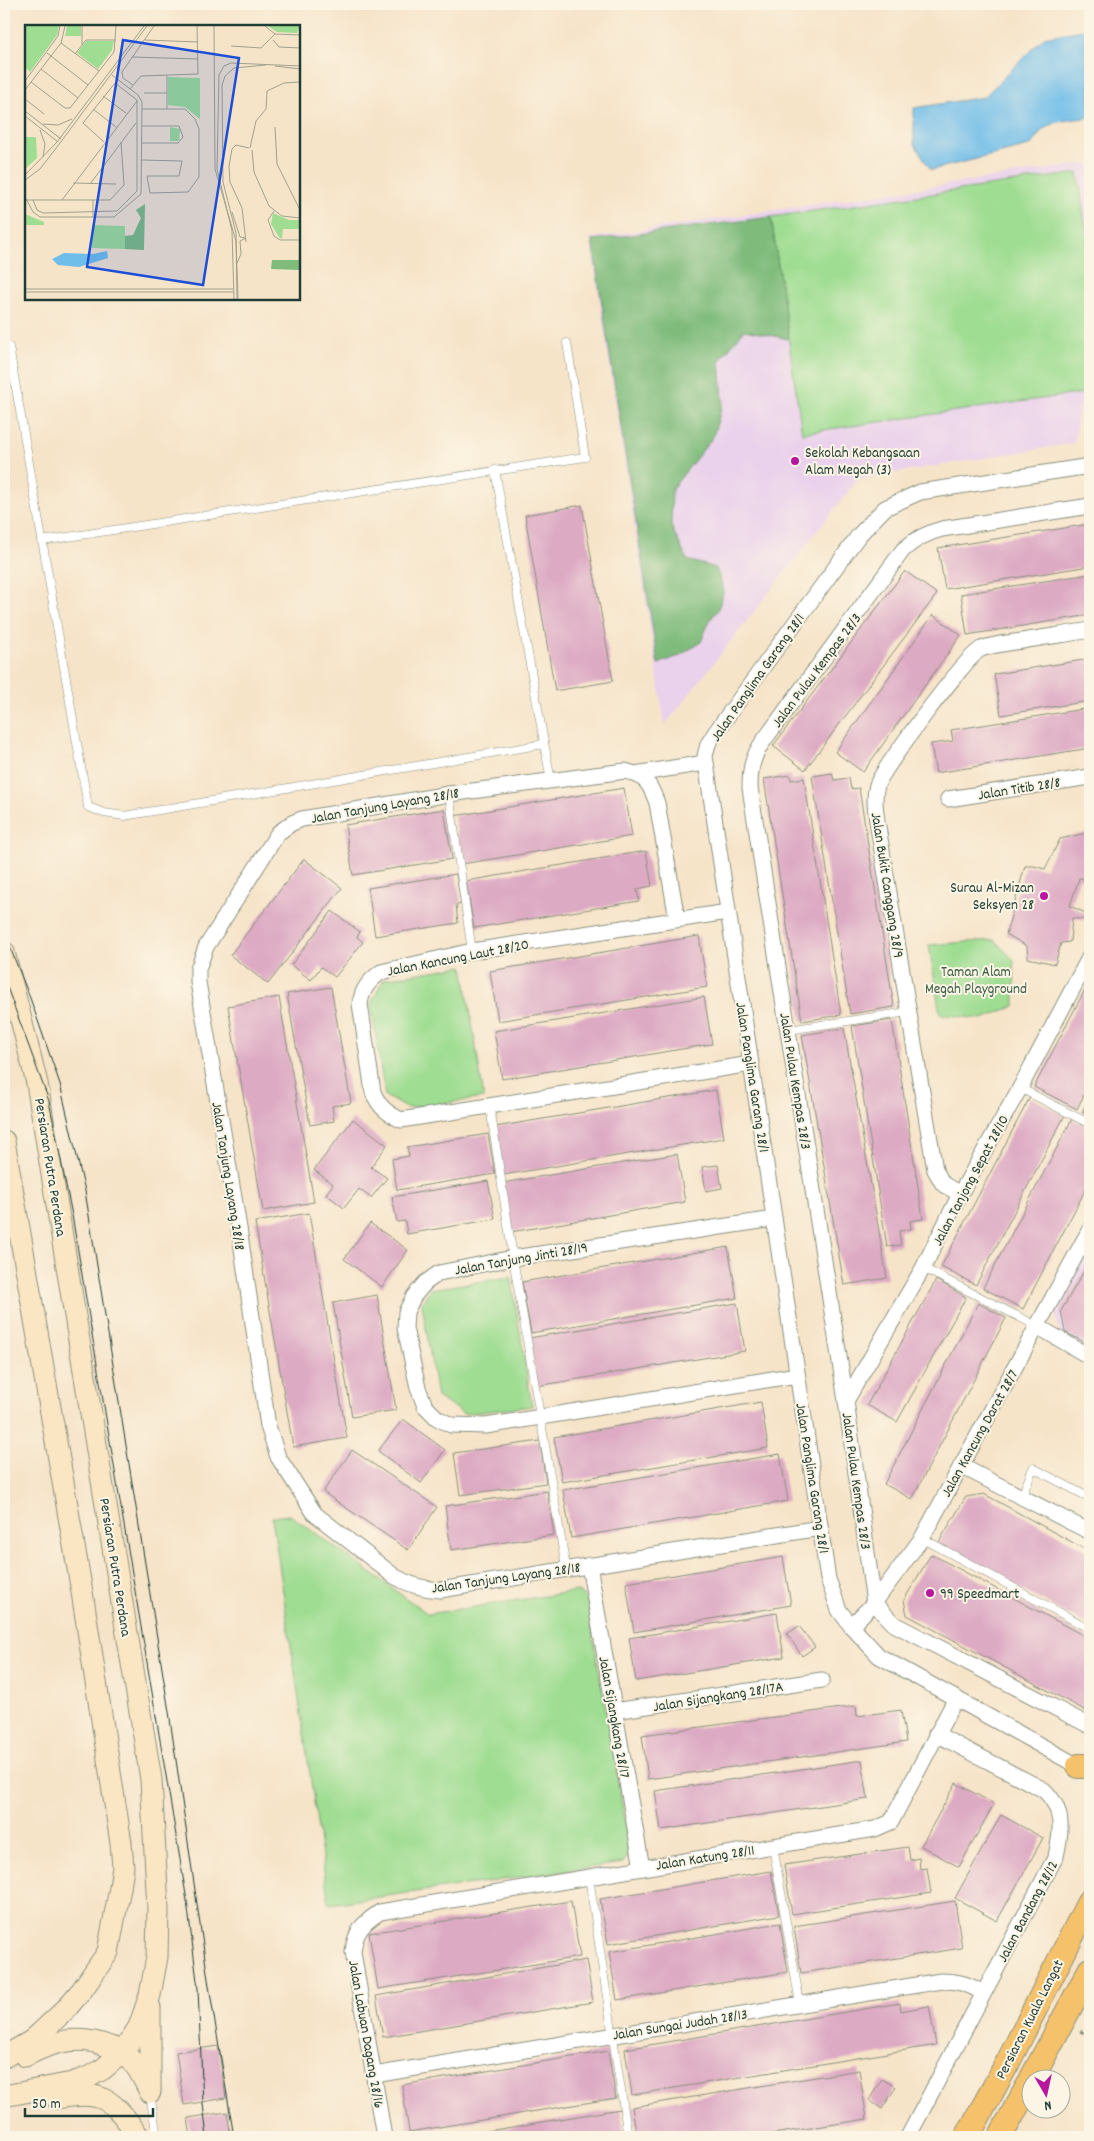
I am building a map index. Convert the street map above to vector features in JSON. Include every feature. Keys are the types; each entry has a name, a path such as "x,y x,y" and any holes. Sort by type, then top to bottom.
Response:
{"main road":[{"name":"Persiaran Putra Perdana","path":"4,952 37,1083 150,1779 158,1909 157,1957 150,1995 139,2027 123,2052 103,2069 87,2078 72,2083 4,2096"},
{"path":"4,1141 84,1601 121,1843 123,1867 108,1952 82,1990 65,2010 33,2040 4,2058"},
{"name":"Persiaran Kuala Langat","path":"967,2137 1008,2062 1090,1900"},
{"name":"Persiaran Kuala Langat","path":"1038,2068 1090,1970"},
{"path":"150,1995 150,2092"},
{"path":"4,2067 43,2047 72,2040 100,2042 123,2052 139,2070 150,2092"},
{"path":"4,2103 24,2103 91,2094 101,2097 116,2106 143,2136"},
{"name":"Persiaran Kuala Langat","path":"1000,2137 1022,2097"}],"street":[{"name":"Jalan Panglima Garang 28/1","path":"1088,1771 879,1656 850,1626 832,1595 820,1528 705,756 708,744 715,732 859,535 884,508 920,492 1090,466"},
{"name":"Jalan Pulau Kempas 28/3","path":"874,1602 846,1401 750,788 750,771 753,756 903,550 914,540 927,533 942,529 1090,506"},
{"name":"Jalan Bukit Canggang 28/9","path":"960,1194 942,1184 935,1170 878,827 877,786 886,768 947,686 979,650 998,645 1090,630"},
{"name":"Jalan Tanjung Layang 28/18","path":"705,762 635,774 625,771 449,794 302,819 284,828 272,842 206,947 198,969 200,997 268,1426 278,1457 315,1514 407,1584 422,1589 440,1590 820,1528"},
{"path":"635,774 644,778 651,788 657,803 677,919"},
{"name":"Jalan Titib 28/8","path":"948,799 1090,777"},
{"name":"Jalan Kancung Laut 28/20","path":"728,912 472,951 381,972 370,981 362,992 360,1004 373,1092 378,1104 389,1114 401,1120 751,1064"},
{"name":"Jalan Tanjong Sepat 28/10","path":"846,1401 923,1268 960,1194 1020,1088 1090,956"},
{"name":"Jalan Tanjung Jinti 28/19","path":"774,1219 513,1258 439,1273 425,1283 414,1296 406,1312 405,1328 418,1388 425,1406 437,1418 450,1425 486,1426 797,1375"},
{"name":"Jalan Kancung Darat 28/7","path":"850,1626 874,1602 922,1538 1037,1326 1085,1252 1090,1229"},
{"path":"1037,1326 1090,1357"},
{"path":"961,1466 1090,1532"},
{"name":"Jalan Sijangkang 28/17","path":"589,1565 642,1868"},
{"path":"874,1602 894,1624 1090,1726"},
{"name":"Jalan Sijangkang 28/17A","path":"614,1711 822,1680"},
{"name":"Jalan Katung 28/11","path":"380,1912 875,1829 891,1822 956,1698"},
{"name":"Jalan Bandang 28/12","path":"908,2137 1056,1856 1059,1841 1059,1813 1055,1800 1044,1790 936,1734"},
{"name":"Jalan Labuan Dagang 28/16","path":"380,1912 359,1928 354,1940 353,1952 384,2137"},
{"name":"Jalan Sungai Judah 28/13","path":"374,2075 941,1981 957,1982 971,1986 983,1993"}],"lane":[{"path":"42,541 585,457 567,343"},
{"path":"9,347 88,807 104,813 124,816 544,744"},
{"path":"495,470 551,781"},
{"path":"449,794 472,951"},
{"path":"788,1030 908,1012"},
{"path":"1020,1088 1090,1124"},
{"path":"490,1107 513,1258 566,1568"},
{"path":"923,1268 1037,1326"},
{"path":"1022,1496 1033,1468 1090,1498"},
{"path":"922,1538 1090,1629"},
{"path":"773,1846 800,2004"},
{"path":"589,1877 628,2137"},
{"path":"143,2136 150,2092"}],"path":[{"path":"1080,2031 1090,2036"}],"shaded area":[{"name":"Sekolah Kebangsaan Alam Megah (3)","path":"1090,163 1090,400 1079,406 1074,443 858,479 665,725 590,238"},
{"path":"1090,1248 1090,1351 1059,1334 1055,1311"}],"green space":[{"path":"1078,173 1090,260 1090,392 802,433 771,217"},
{"path":"771,217 789,339 744,330 720,360 723,402 713,437 672,489 671,526 687,560 716,568 724,590 718,610 710,620 701,642 679,656 658,664 592,240"},
{"name":"Taman Alam Megah Playground","path":"994,940 1014,960 1015,1006 982,1019 940,1014 929,945"},
{"path":"463,966 484,1098 406,1108 385,1096 371,1004 384,979"},
{"path":"511,1277 532,1406 464,1414 437,1397 422,1303 430,1289"},
{"path":"290,1515 428,1614 577,1591 587,1600 630,1850 623,1863 329,1904 272,1517"}],"water":[{"path":"1083,30 1090,31 1090,117 1057,122 1043,129 1030,146 931,170 914,143 914,108 984,97 1044,37"}],"building":[{"path":"582,505 613,681 555,691 525,515"},
{"path":"1090,524 1090,566 945,589 938,548"},
{"path":"905,571 937,594 805,770 773,746"},
{"path":"1090,574 1090,615 967,635 961,594"},
{"path":"933,615 961,635 863,772 835,752"},
{"path":"1090,659 1090,701 1001,715 994,674"},
{"path":"1090,708 1090,748 936,773 931,744 953,741 951,730"},
{"path":"832,773 834,780 849,778 851,789 859,788 894,1007 850,1014 812,776"},
{"path":"790,775 791,780 804,778 841,1015 802,1021 764,779"},
{"path":"624,788 632,836 462,864 454,816"},
{"path":"444,809 452,859 353,875 345,825"},
{"name":"Surau Al-Mizan Seksyen 28","path":"1086,833 1090,837 1090,871 1086,879 1079,878 1070,906 1090,915 1088,920 1072,918 1070,942 1061,943 1055,964 1028,958 1027,946 1006,934 1025,866 1045,869 1060,839"},
{"path":"646,851 652,886 637,889 639,901 474,928 466,881"},
{"path":"304,859 342,888 268,984 230,955"},
{"path":"456,874 461,904 456,905 458,923 375,936 368,888"},
{"path":"332,911 360,932 357,937 363,942 335,977 321,967 311,980 291,965"},
{"path":"699,936 707,987 498,1021 490,971"},
{"path":"1090,980 1090,1083 1077,1109 1034,1087"},
{"path":"331,987 351,1103 332,1106 334,1121 310,1125 287,994"},
{"path":"279,997 314,1202 263,1211 228,1006"},
{"path":"704,997 712,1044 502,1079 494,1031"},
{"path":"892,1020 923,1219 910,1221 911,1229 899,1231 901,1245 887,1247 852,1026"},
{"path":"844,1028 887,1278 844,1285 802,1035"},
{"path":"716,1090 724,1138 503,1175 495,1127"},
{"path":"1090,1096 1090,1117 1082,1112"},
{"path":"1030,1097 1065,1115 976,1285 941,1267"},
{"path":"353,1119 387,1145 371,1167 387,1178 371,1198 359,1189 344,1208 326,1194 333,1184 314,1170"},
{"path":"1072,1119 1090,1128 1090,1181 1023,1309 983,1288"},
{"path":"488,1134 495,1174 397,1190 392,1159 409,1156 407,1147"},
{"path":"677,1154 685,1202 511,1232 502,1183"},
{"path":"718,1165 722,1188 706,1191 702,1167"},
{"path":"488,1181 495,1219 407,1234 405,1221 397,1222 392,1197"},
{"path":"309,1213 347,1438 293,1447 255,1222"},
{"path":"370,1223 408,1250 382,1287 344,1259"},
{"path":"728,1247 737,1298 531,1333 522,1282"},
{"path":"1088,1264 1090,1265 1090,1345 1065,1332 1061,1311"},
{"path":"936,1280 966,1297 897,1422 867,1405"},
{"path":"377,1295 396,1410 352,1417 333,1303"},
{"path":"737,1303 745,1351 537,1386 529,1338"},
{"path":"978,1303 1006,1318 912,1499 884,1484"},
{"path":"761,1402 768,1448 562,1482 554,1437"},
{"path":"403,1419 445,1450 421,1483 378,1451"},
{"path":"540,1441 546,1483 460,1495 454,1453"},
{"path":"352,1450 437,1507 408,1550 323,1492"},
{"path":"780,1454 788,1501 571,1538 563,1490"},
{"path":"547,1491 554,1535 451,1550 445,1506"},
{"path":"984,1494 1090,1552 1090,1626 937,1545 966,1497"},
{"path":"931,1554 1090,1639 1090,1713 907,1615 904,1600"},
{"path":"783,1557 791,1605 634,1632 626,1583"},
{"path":"777,1613 784,1657 636,1681 629,1638"},
{"path":"799,1626 815,1647 802,1656 787,1634"},
{"path":"856,1706 857,1716 901,1710 906,1742 648,1779 642,1735"},
{"path":"862,1760 868,1799 661,1830 655,1791"},
{"path":"956,1783 994,1804 959,1867 921,1846"},
{"path":"1001,1815 1043,1838 997,1921 955,1898"},
{"path":"908,1847 910,1860 919,1858 920,1869 927,1868 931,1893 792,1914 784,1865"},
{"path":"771,1871 779,1915 608,1944 600,1899"},
{"path":"571,1901 580,1957 378,1989 369,1933"},
{"path":"955,1901 962,1948 801,1973 794,1926"},
{"path":"780,1923 788,1972 617,2000 609,1952"},
{"path":"586,1960 593,2002 383,2037 376,1996"},
{"path":"900,2003 901,2011 929,2006 936,2045 632,2095 625,2049"},
{"path":"218,2046 226,2098 184,2105 176,2052"},
{"path":"608,2051 616,2098 409,2132 402,2085"},
{"path":"859,2070 867,2119 754,2137 637,2137 632,2107"},
{"path":"882,2079 896,2087 882,2109 869,2100"},
{"path":"620,2109 625,2137 458,2137 458,2136"},
{"path":"227,2112 231,2137 191,2137 188,2118"}],"tram line":[{"path":"4,932 30,998 60,1084 85,1191 169,1712 209,1986 234,2137"},
{"path":"4,979 49,1101 72,1215 187,1901 198,1989 203,2104 207,2137"}],"place":[{"name":"Sekolah Kebangsaan Alam Megah (3)","path":"795,461"},
{"name":"Surau Al-Mizan Seksyen 28","path":"1044,896"},
{"name":"99 Speedmart","path":"930,1593"}]}
